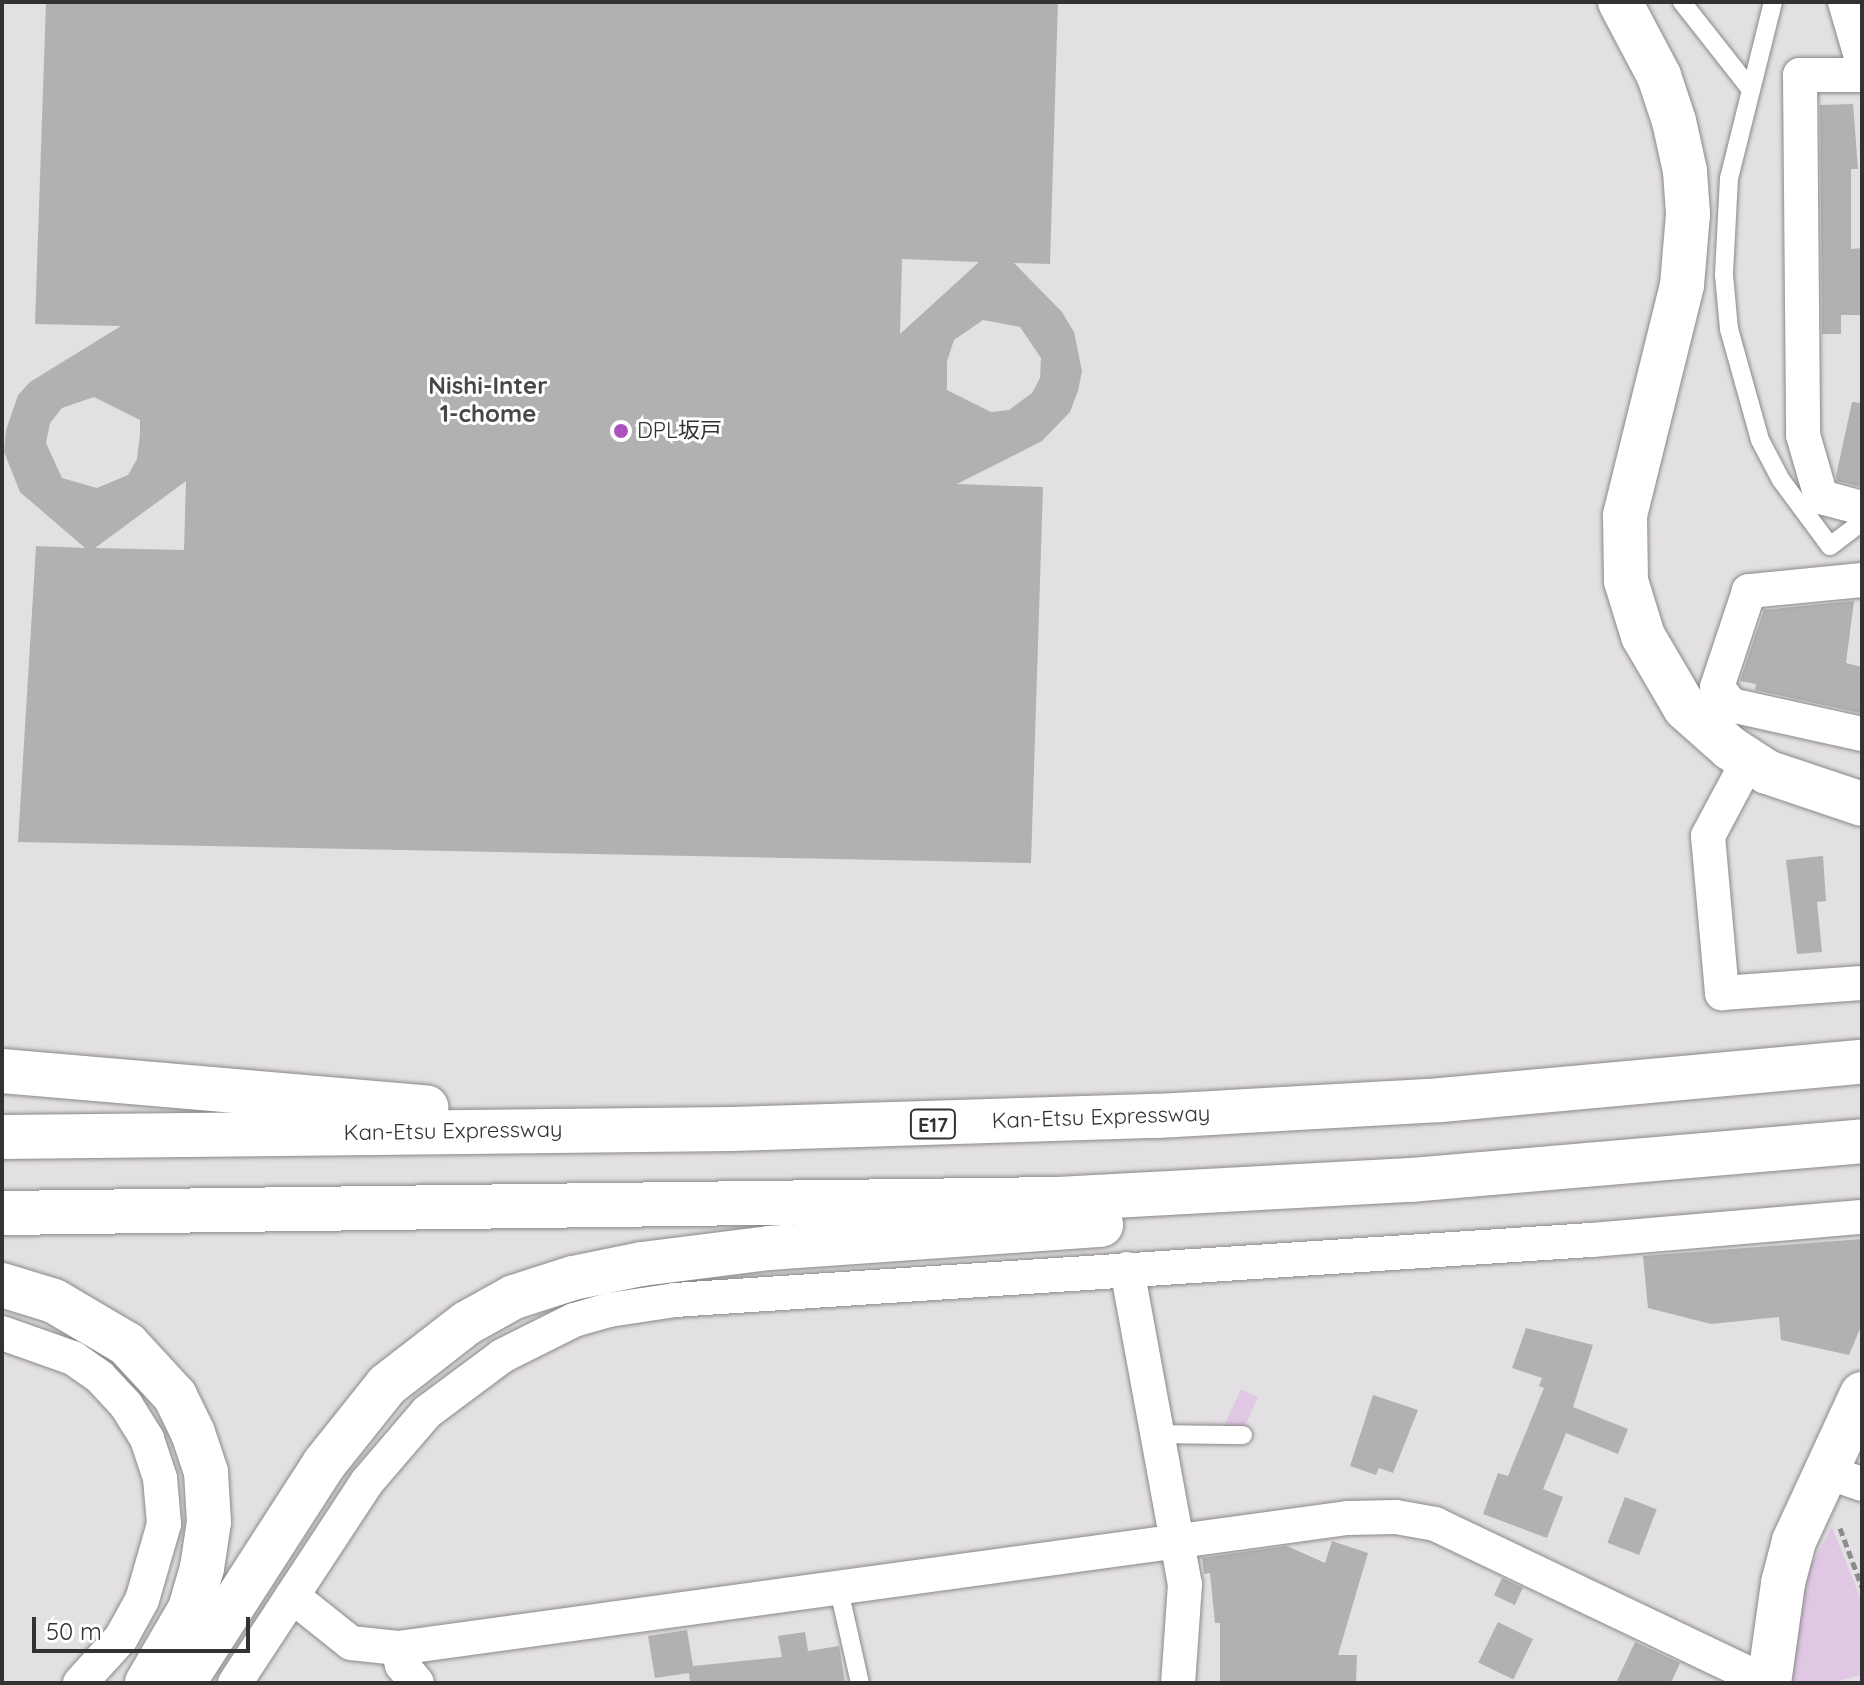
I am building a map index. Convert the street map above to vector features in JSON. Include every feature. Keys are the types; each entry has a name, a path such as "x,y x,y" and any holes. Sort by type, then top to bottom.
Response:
{"main road":[{"path":"1620,2 1659,76 1674,121 1685,171 1688,214 1682,285 1625,516 1626,581 1643,636 1665,681 1685,708 1748,761 1820,793 1862,804"},
{"name":"Kan-Etsu Expressway","path":"2,1137 732,1129 1157,1116 1441,1100 1862,1062"},
{"path":"2,1071 732,1129"},
{"path":"2,1213 1057,1199 1411,1180 1862,1141"},
{"path":"183,1683 324,1464 387,1385 447,1337 514,1297 573,1278 642,1264 769,1248 1196,1217 1347,1199 1411,1180"},
{"path":"2,1285 54,1301 127,1344 175,1396 193,1433 206,1485 209,1522 202,1568 190,1609 147,1683"},
{"path":"1768,1683 1783,1583 1832,1484 1862,1394"}],"street":[{"path":"1845,2 1862,60"},
{"path":"1862,75 1800,75 1800,91 1803,435 1821,497 1862,508"},
{"path":"1862,580 1749,591 1717,687 1731,705 1862,734"},
{"path":"1748,761 1708,836 1722,993 1862,983"},
{"path":"235,1683 367,1482 427,1412 502,1356 574,1320 675,1300 1591,1240 1862,1217"},
{"path":"1127,1269 1185,1584 1178,1683"},
{"path":"2,1333 73,1358 100,1377 133,1416 160,1478 164,1524 142,1600 121,1638 80,1683"},
{"path":"292,1596 351,1643 398,1648 1347,1518 1396,1517 1435,1524 1768,1683"},
{"path":"398,1648 402,1665 417,1683"}],"lane":[{"path":"1773,2 1749,87 1729,178 1724,232 1729,329 1744,393 1781,480 1830,546 1862,522"},
{"path":"1689,5 1749,87"},
{"path":"1157,1434 1243,1435"},
{"path":"839,1590 860,1683"}],"path":[{"path":"1832,1484 1840,1528 1862,1587"}],"shaded area":[{"path":"1241,1389 1258,1397 1243,1431 1222,1430"},
{"path":"1832,1527 1862,1602 1862,1675 1830,1683 1786,1683 1800,1585"}],"building":[{"name":"DPL坂戸","path":"46,2 1058,2 1050,264 1014,263 1062,312 1074,332 1082,371 1078,391 1070,412 1042,441 957,484 1043,487 1031,863 18,842 36,546 85,548 20,492 4,452 6,430 18,395 30,382 121,326 35,324","holes":["902,259 979,262 900,334","983,320 1020,327 1041,358 1040,378 1032,393 1009,410 991,412 947,390 947,361 954,340","94,397 140,420 137,459 128,475 97,488 62,478 46,443 50,423 62,408","186,481 184,550 95,548"]},
{"path":"1853,104 1858,169 1851,169 1851,249 1862,248 1862,315 1841,315 1841,334 1822,334 1820,105"},
{"path":"1852,402 1862,403 1862,487 1837,481 1836,476"},
{"path":"1854,601 1846,663 1862,667 1860,713 1755,690 1756,684 1740,681 1764,610"},
{"path":"1823,856 1826,901 1817,902 1822,952 1797,954 1786,860"},
{"path":"1862,1239 1862,1324 1849,1355 1781,1340 1779,1317 1711,1324 1648,1308 1643,1256"},
{"path":"1526,1328 1593,1345 1573,1407 1628,1429 1618,1454 1566,1433 1543,1489 1563,1497 1547,1538 1483,1514 1498,1473 1508,1476 1544,1388 1539,1386 1542,1378 1512,1368"},
{"path":"1373,1395 1418,1410 1393,1473 1379,1468 1376,1475 1350,1466"},
{"path":"1625,1497 1657,1509 1639,1555 1607,1543"},
{"path":"1332,1541 1368,1553 1338,1655 1357,1655 1356,1683 1220,1683 1220,1623 1215,1623 1210,1573 1204,1574 1202,1558 1287,1546 1325,1563"},
{"path":"1502,1578 1523,1588 1515,1605 1494,1595"},
{"path":"1498,1622 1533,1639 1513,1680 1478,1662"},
{"path":"687,1630 693,1666 782,1657 778,1636 805,1632 808,1651 839,1646 845,1683 690,1683 689,1673 655,1678 648,1636"},
{"path":"1635,1642 1680,1663 1671,1683 1616,1683"}],"place":[{"name":"DPL坂戸","path":"621,431"}],"district":[{"name":"Nishi-Inter 1-chome","path":"488,400"}]}
